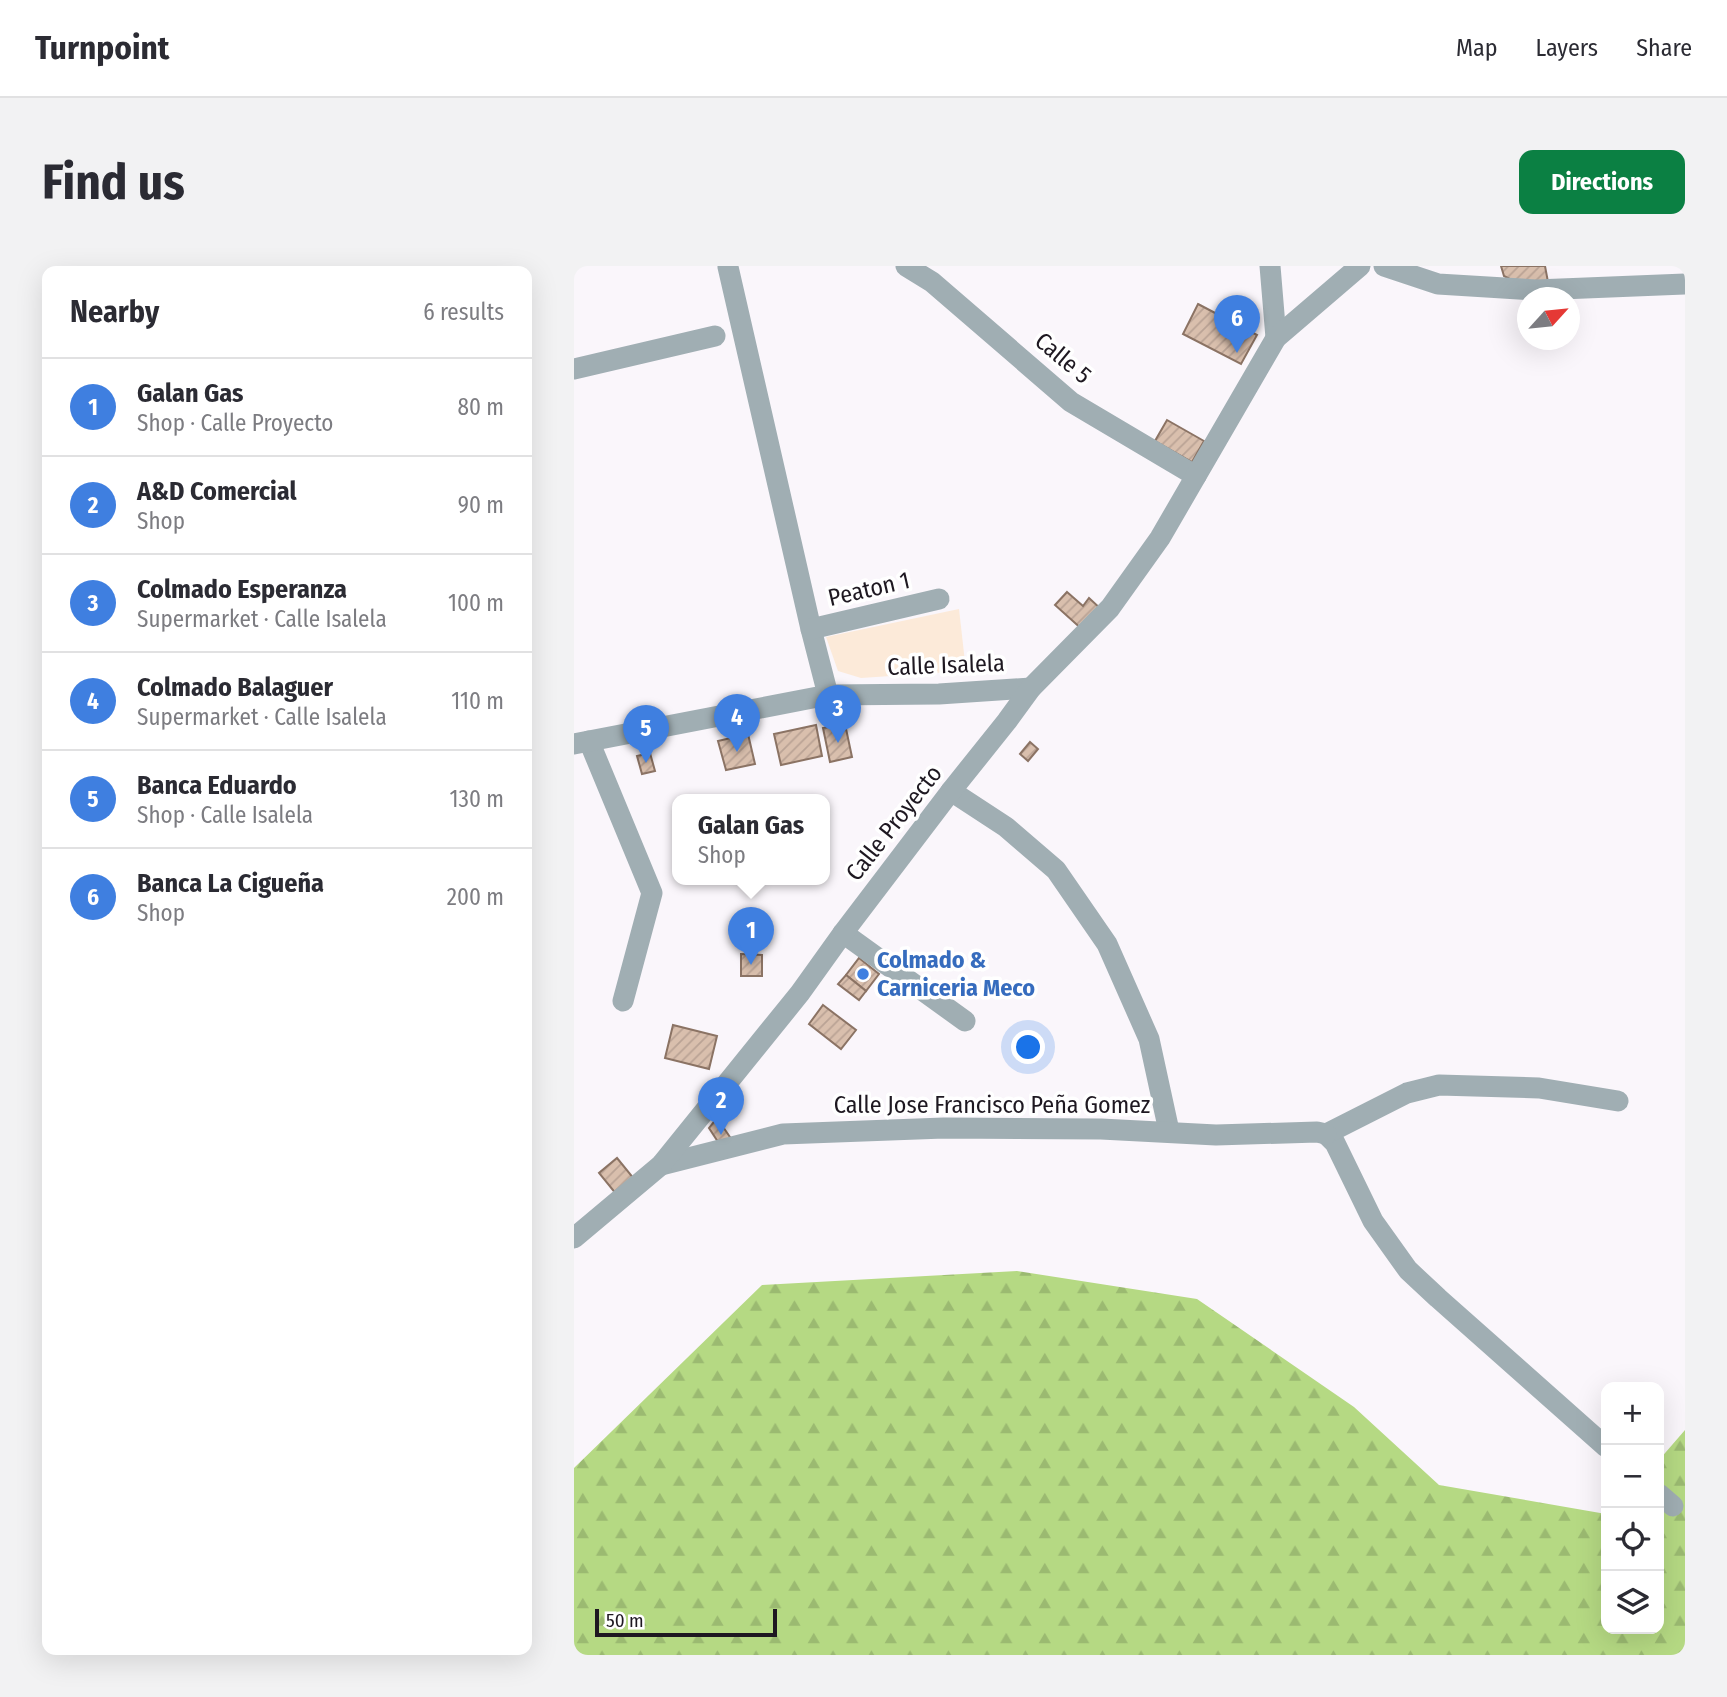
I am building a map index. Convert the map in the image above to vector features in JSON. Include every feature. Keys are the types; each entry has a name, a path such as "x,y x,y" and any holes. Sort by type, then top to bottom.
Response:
{"street":[{"name":"Calle 5","path":"906,266 932,282 1072,401 1196,476"},
{"path":"1270,266 1276,338"},
{"name":"Calle Proyecto","path":"574,1238 661,1165 800,993 1031,688 1110,608 1160,538 1276,338 1360,266"},
{"path":"1384,266 1536,290 1685,284"},
{"path":"728,267 828,695"},
{"path":"574,369 715,336"},
{"name":"Peaton 1","path":"811,629 939,600"},
{"name":"Calle Isalela","path":"581,743 828,695 939,694 1031,688"},
{"path":"581,743 652,893 623,1000"},
{"path":"951,791 1006,827 1056,870 1107,944 1149,1039 1169,1131"},
{"path":"843,933 964,1021"},
{"path":"1604,1445 1408,1270 1373,1221 1335,1143 1326,1134 1407,1093 1439,1085 1539,1088 1618,1101"},
{"name":"Calle Jose Francisco Peña Gomez","path":"661,1165 783,1134 944,1128 1101,1129 1216,1135 1326,1134"}],"shaded area":[{"path":"959,609 966,671 861,678 838,671 826,637"}],"green space":[{"path":"1017,1271 1197,1299 1354,1407 1439,1485 1601,1513 1601,1634 1664,1634 1664,1454 1685,1430 1685,1655 574,1655 574,1468 762,1285"}],"building":[{"path":"1501,266 1545,266 1548,282 1519,284 1504,276"},
{"path":"1198,304 1257,335 1241,364 1183,334"},
{"path":"1167,420 1204,441 1192,462 1155,441"},
{"path":"1067,592 1083,606 1089,598 1102,610 1084,631 1055,605"},
{"path":"845,724 852,757 830,762 823,728"},
{"path":"816,725 822,756 781,765 774,734"},
{"path":"748,734 755,764 726,770 718,741"},
{"path":"1030,742 1038,749 1028,761 1020,754"},
{"path":"650,753 655,771 642,774 637,756"},
{"path":"741,954 762,955 762,976 741,976"},
{"name":"Colmado & Carniceria Meco","path":"859,958 879,974 866,991 846,975"},
{"path":"846,975 866,991 859,1000 838,984"},
{"path":"823,1005 856,1030 841,1049 809,1024"},
{"path":"673,1025 717,1036 709,1069 665,1058"},
{"path":"717,1118 734,1143 720,1145 709,1128"},
{"path":"617,1158 635,1180 617,1195 599,1173"}],"place":[{"name":"Banca La Cigueña","path":"1237,353"},
{"name":"Colmado Esperanza","path":"838,743"},
{"name":"Colmado Balaguer","path":"737,752"},
{"name":"Banca Eduardo","path":"646,763"},
{"name":"Galan Gas","path":"751,965"},
{"name":"Colmado & Carniceria Meco","path":"863,974"},
{"name":"A&D Comercial","path":"721,1135"}]}
